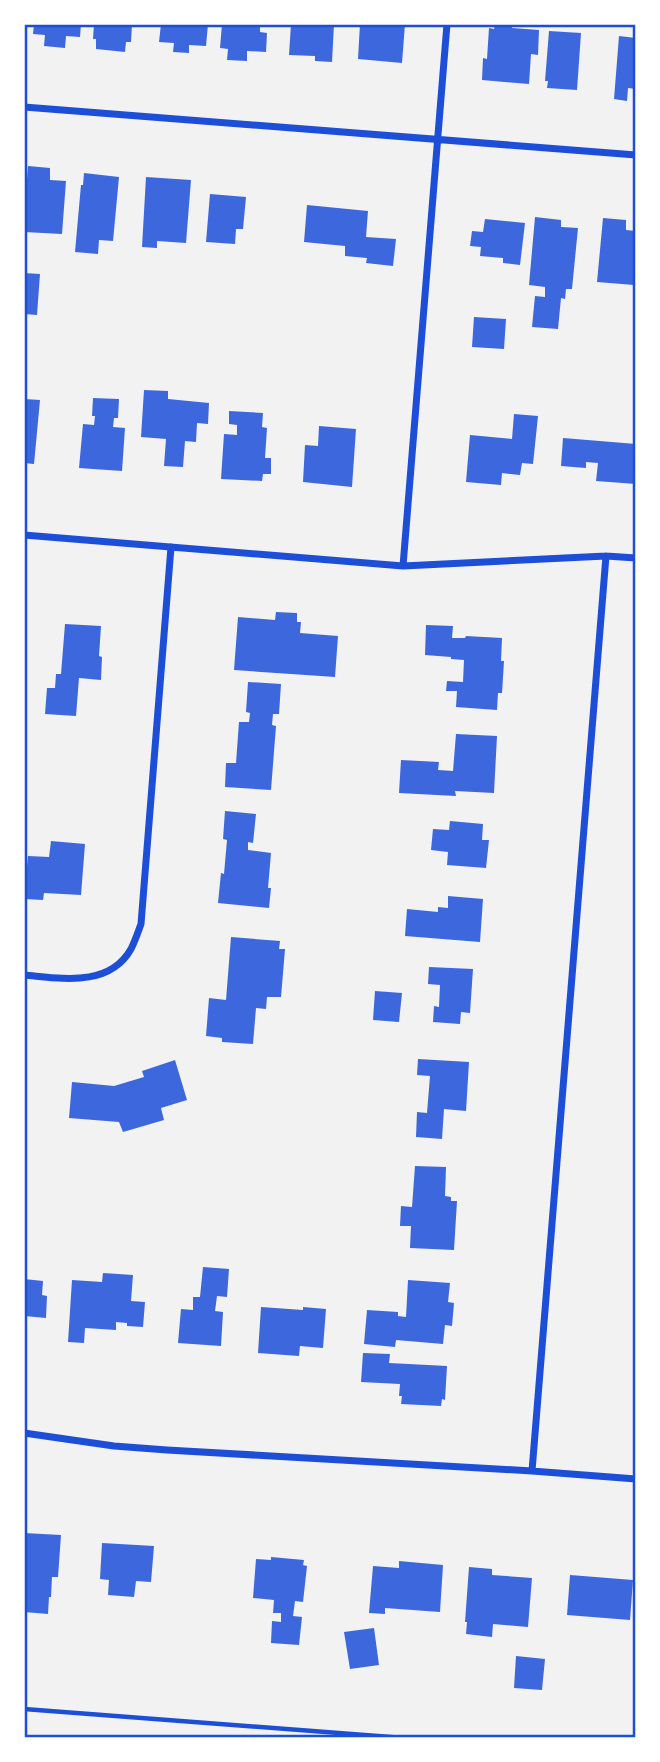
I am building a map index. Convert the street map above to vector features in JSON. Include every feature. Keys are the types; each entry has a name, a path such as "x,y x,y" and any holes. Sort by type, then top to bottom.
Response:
{"street":[{"path":"403,566 447,24"},
{"path":"24,107 635,155"},
{"path":"24,536 403,566 606,556 635,558"},
{"path":"24,975 84,978 100,974 118,964 130,951 141,923 171,547"},
{"path":"532,1471 606,556"},
{"path":"24,1433 114,1446 167,1450 635,1479"}],"path":[{"path":"24,1709 404,1738"}],"building":[{"path":"34,24 81,24 80,37 66,36 65,48 44,46 45,35 33,34"},
{"path":"94,24 132,24 131,42 126,42 125,52 96,49 96,39 93,39"},
{"path":"161,24 208,24 206,46 189,45 189,53 173,52 174,43 159,42"},
{"path":"222,24 260,24 260,32 267,33 266,52 247,51 247,61 227,60 228,49 220,48"},
{"path":"291,24 334,24 332,62 315,61 315,56 289,55"},
{"path":"360,24 405,24 402,63 358,59"},
{"path":"495,24 512,24 512,28 539,30 538,55 531,54 529,84 482,80 483,58 487,59 489,28 494,29"},
{"path":"549,31 581,33 577,90 547,88 548,81 545,81"},
{"path":"619,36 636,38 636,89 628,88 627,101 614,99"},
{"path":"28,166 50,168 50,180 66,181 62,234 24,232 24,179 27,179"},
{"path":"84,173 119,177 113,241 99,240 98,254 75,252"},
{"path":"146,177 191,180 186,243 157,241 157,248 142,247"},
{"path":"210,194 246,197 243,229 236,229 235,244 206,242"},
{"path":"307,205 368,211 366,237 396,239 393,266 366,263 367,258 345,256 345,246 304,242"},
{"path":"535,217 561,220 561,227 578,228 572,289 566,289 565,299 561,298 558,329 532,327 535,296 545,297 545,287 529,285"},
{"path":"603,218 626,220 626,230 636,231 634,285 597,282"},
{"path":"485,219 525,223 520,265 503,263 503,258 480,256 481,247 470,246 472,231 483,232"},
{"path":"24,273 40,274 37,315 24,314"},
{"path":"474,317 506,319 504,349 472,347"},
{"path":"144,390 168,391 168,399 209,403 208,424 197,423 196,442 185,441 183,467 164,466 166,439 141,437"},
{"path":"93,398 119,399 118,418 114,418 113,427 125,428 122,471 79,468 83,424 94,425"},
{"path":"24,399 40,400 34,464 24,463"},
{"path":"229,411 263,413 262,427 267,428 265,458 271,458 271,474 263,474 262,481 221,479 224,434 237,435 237,425 229,424"},
{"path":"514,414 538,416 533,464 522,463 520,475 502,473 501,485 466,482 470,435 512,439"},
{"path":"319,426 356,429 352,487 303,482 305,445 318,446"},
{"path":"563,438 636,444 636,484 596,481 598,463 586,462 586,468 561,466"},
{"path":"276,612 297,613 297,622 301,622 300,633 338,636 335,677 234,670 238,617 275,620"},
{"path":"65,624 101,626 101,680 79,678 76,716 45,714 47,688 55,688 56,674 61,674"},
{"path":"426,625 453,626 452,638 502,638 502,693 498,693 497,710 456,707 457,691 446,691 447,681 463,682 464,660 425,655"},
{"path":"248,682 281,684 279,714 273,714 272,725 276,726 271,790 225,787 226,763 236,763 239,722 249,722 250,713 246,712"},
{"path":"456,734 497,736 494,793 455,791 456,796 399,793 401,760 439,762 438,770 453,771"},
{"path":"225,811 256,814 253,843 248,842 248,850 271,853 269,908 218,903 227,840 223,839"},
{"path":"450,821 483,824 482,840 489,840 486,868 447,865 448,852 431,850 433,829 449,830"},
{"path":"51,841 85,844 81,895 44,893 43,900 24,899 24,866 27,866 28,856 49,857"},
{"path":"448,896 483,899 480,942 405,936 407,909 438,912 438,907 448,908"},
{"path":"231,937 280,941 279,949 285,949 281,997 267,997 266,1009 256,1008 253,1044 222,1042 222,1038 206,1036 209,998 226,1000"},
{"path":"429,967 473,969 470,1013 461,1012 460,1024 433,1022 434,1006 439,1007 440,985 428,984"},
{"path":"375,991 402,993 399,1022 373,1020"},
{"path":"418,1059 469,1062 466,1111 444,1109 442,1139 416,1137 417,1112 427,1113 430,1076 417,1075"},
{"path":"175,1060 187,1100 161,1108 164,1120 123,1132 119,1122 69,1118 72,1082 114,1086 144,1077 142,1071"},
{"path":"415,1166 446,1167 445,1196 451,1197 451,1201 457,1201 454,1250 410,1248 411,1226 400,1226 401,1206 412,1207"},
{"path":"203,1267 229,1269 227,1297 217,1296 215,1311 223,1312 221,1346 178,1343 181,1309 193,1310 193,1297 200,1297"},
{"path":"103,1273 133,1275 131,1301 145,1302 143,1327 116,1322 116,1330 85,1328 84,1343 68,1342 72,1280 102,1282"},
{"path":"24,1279 43,1281 42,1295 47,1296 46,1318 24,1316"},
{"path":"408,1280 450,1283 448,1302 454,1303 452,1326 445,1325 443,1344 396,1340 395,1347 364,1344 367,1310 398,1312 398,1316 406,1317"},
{"path":"261,1307 326,1309 323,1348 300,1346 299,1356 258,1353"},
{"path":"363,1353 390,1354 389,1363 447,1366 445,1400 442,1399 441,1406 401,1404 400,1384 361,1382"},
{"path":"24,1533 61,1535 58,1577 52,1577 48,1614 24,1612"},
{"path":"102,1543 154,1546 151,1582 136,1581 134,1597 108,1595 109,1580 100,1579"},
{"path":"271,1557 304,1560 303,1565 307,1566 303,1602 295,1601 293,1616 302,1617 299,1645 271,1643 272,1621 281,1622 281,1613 273,1613 274,1600 253,1598 256,1559 271,1560"},
{"path":"399,1561 443,1565 440,1612 385,1608 385,1614 369,1613 373,1566 399,1568"},
{"path":"469,1567 492,1569 492,1575 532,1578 528,1627 493,1624 492,1637 466,1634"},
{"path":"570,1575 633,1580 630,1620 567,1615"},
{"path":"374,1628 379,1665 350,1669 344,1632"},
{"path":"516,1656 545,1659 542,1690 514,1688"}]}
